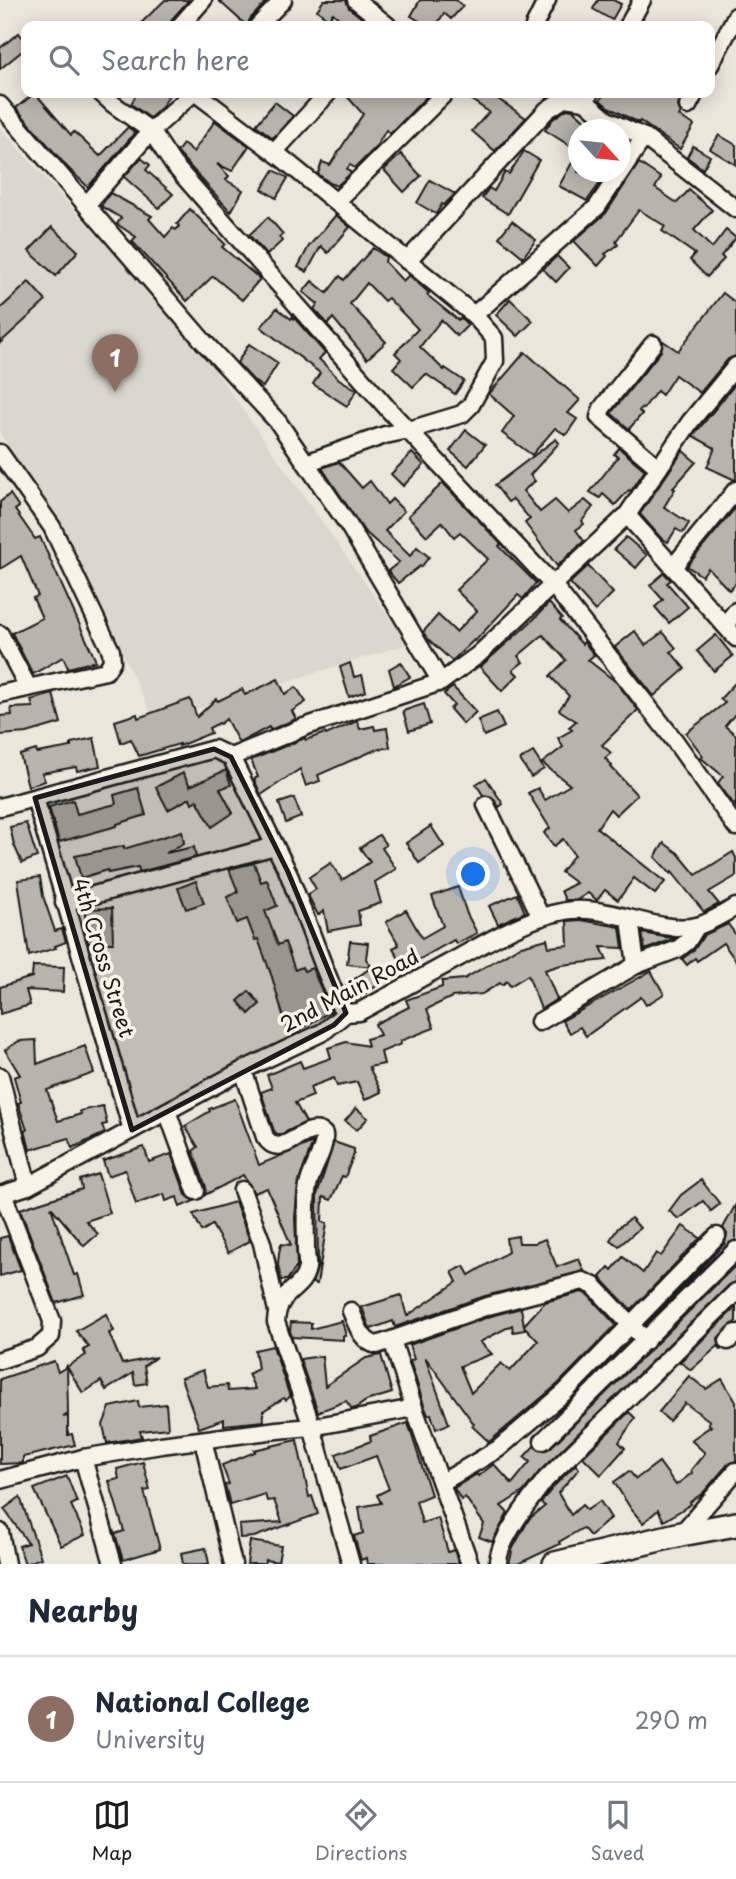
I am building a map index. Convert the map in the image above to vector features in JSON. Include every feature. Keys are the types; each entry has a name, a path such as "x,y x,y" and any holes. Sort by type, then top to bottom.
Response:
{"main road":[{"path":"555,1564 681,1534 736,1524"}],"street":[{"path":"184,21 202,0"},
{"path":"263,21 283,0"},
{"path":"356,0 382,21"},
{"path":"536,21 547,0"},
{"path":"631,21 642,0"},
{"path":"715,56 736,16"},
{"path":"113,98 151,131 173,164 409,430 554,586 675,741 736,827"},
{"path":"87,204 151,131 189,98"},
{"path":"202,98 274,152 474,315 494,338 495,361 471,405 462,414 385,435 306,463"},
{"path":"274,152 323,98"},
{"path":"336,202 440,98"},
{"path":"407,261 547,110 565,98"},
{"path":"588,98 607,120 644,137 733,200"},
{"path":"0,105 203,341 278,422 349,526 441,682"},
{"path":"474,315 597,207 644,137"},
{"path":"653,344 601,408 599,417 659,468"},
{"path":"231,757 304,727 441,682 478,654 628,515 690,422 736,366"},
{"path":"0,453 52,527 111,651 112,661 106,671 0,694"},
{"path":"673,567 736,490"},
{"path":"628,515 736,638"},
{"path":"724,625 736,611"},
{"path":"0,634 29,687"},
{"path":"0,807 214,749 231,757 288,872 339,1004 346,1013"},
{"name":"4th Cross Street","path":"35,798 132,1130"},
{"path":"486,805 541,917"},
{"path":"64,903 275,846"},
{"name":"2nd Main Road","path":"2,1194 28,1185 243,1070 323,1032 346,1013 359,1012 498,936 541,917 582,909 605,911 630,919 675,926 697,926 736,907"},
{"path":"630,919 636,965"},
{"path":"539,1022 636,965 678,949 687,942 697,926"},
{"path":"243,1070 269,1144 274,1147 282,1146 314,1130 320,1130 324,1134 325,1140 307,1188 307,1268 299,1284 282,1297 276,1322 312,1427 351,1564"},
{"path":"0,1076 28,1185"},
{"path":"167,1111 196,1191"},
{"path":"242,1190 262,1242 277,1311"},
{"path":"0,1360 37,1348 51,1336 52,1321 2,1194"},
{"path":"441,1483 498,1450 565,1392 717,1236"},
{"path":"543,1441 736,1250"},
{"path":"351,1311 369,1344 377,1345 488,1306 576,1282 590,1282 646,1341"},
{"path":"498,1564 498,1556 521,1512 546,1479 736,1292"},
{"path":"392,1340 470,1564"},
{"path":"0,1480 83,1458 312,1427 414,1408"},
{"path":"203,1440 233,1564"},
{"path":"83,1458 113,1564"},
{"path":"681,1534 736,1471"},
{"path":"0,1532 6,1564"}],"highlighted area":[{"path":"214,749 231,757 288,872 346,1013 334,1025 132,1130 35,798"}],"shaded area":[{"path":"0,128 201,350 408,644 155,722 104,614 0,433"}],"building":[{"path":"165,0 189,0 171,21 143,21"},
{"path":"218,0 266,2 249,21 241,21"},
{"path":"324,0 346,0 349,8 366,21 342,21 333,13 328,19 317,10"},
{"path":"420,0 456,0 463,6 451,19 444,13 439,21 420,21 411,16"},
{"path":"598,0 613,0 621,4 612,20 593,9"},
{"path":"19,33 21,36 21,52 0,69 0,48"},
{"path":"29,98 39,98 71,135 74,132 100,156 128,127 135,133 88,187 16,108"},
{"path":"134,98 167,98 150,118 131,104"},
{"path":"349,98 425,98 390,134 386,130 376,147 355,168 350,165 347,169 351,173 337,186 318,174 322,162 330,165 363,114"},
{"path":"468,98 496,98 526,118 495,151 472,131 489,112"},
{"path":"681,98 678,106 681,113 679,116 694,125 680,149 640,121 639,123 608,107 600,100"},
{"path":"275,102 293,116 273,138 256,125"},
{"path":"567,109 573,110 583,119 568,119 568,145 545,130 553,119"},
{"path":"215,121 249,146 232,171 217,164 229,176 226,180 243,190 231,212 177,152 183,144 193,152"},
{"path":"719,135 736,145 736,165 710,149"},
{"path":"693,146 710,156 703,169 687,157"},
{"path":"524,151 539,160 508,214 482,198 489,188 494,191 505,172 509,174"},
{"path":"401,154 421,176 404,192 384,170"},
{"path":"141,158 150,165 146,170 173,194 159,208 124,177"},
{"path":"639,163 661,178 655,188 677,203 689,190 712,210 694,230 712,248 726,230 736,238 721,256 724,259 707,277 690,260 695,254 662,231 665,226 639,210 616,241 618,245 605,254 607,256 598,266 574,241 606,213 626,182 631,182 631,175"},
{"path":"274,170 288,178 276,198 262,189"},
{"path":"568,170 568,182 601,182 587,201 559,186"},
{"path":"430,180 455,194 442,204 436,214 417,203"},
{"path":"110,193 152,216 149,219 165,237 173,228 176,230 179,226 177,224 190,209 225,244 222,247 260,279 242,300 213,276 187,301 132,241 136,237 117,224 121,218 101,206"},
{"path":"336,215 350,227 328,253 321,246 307,272 298,267 309,246"},
{"path":"268,217 283,234 279,237 282,241 267,255 249,235"},
{"path":"512,221 536,240 523,257 499,237"},
{"path":"52,227 78,251 56,276 29,251"},
{"path":"373,248 386,257 385,262 403,281 409,275 429,293 427,295 468,325 457,336 441,320 420,347 444,370 445,368 464,381 455,394 426,374 413,387 393,368 401,359 395,353 418,329 388,298 384,301 367,283 350,304 386,342 367,359 333,318 328,324 314,309 318,304 303,292 312,281 327,293 340,276 344,280"},
{"path":"557,256 569,268 556,282 543,269"},
{"path":"29,282 46,301 0,343 0,309"},
{"path":"723,293 736,303 736,356 728,359 700,393 675,375 662,395 657,391 643,409 641,408 639,411 642,414 629,429 611,413 661,351 663,341 678,351"},
{"path":"510,299 533,321 518,336 496,315"},
{"path":"277,308 296,320 325,353 319,359 339,379 357,390 347,406 313,384 320,373 261,327"},
{"path":"249,344 278,363 263,387 237,363"},
{"path":"525,352 580,400 568,413 577,419 566,435 555,428 532,455 502,433 514,416 489,394"},
{"path":"736,383 735,480 707,467 715,448 693,436"},
{"path":"466,430 485,445 468,466 450,451"},
{"path":"556,439 559,443 530,475 535,481 523,491 540,512 555,500 568,513 585,500 593,507 582,521 584,524 576,530 584,541 557,566 525,523 530,519 513,499 508,502 495,485"},
{"path":"619,448 645,470 631,491 615,505 603,494 600,498 590,492 618,457 614,454"},
{"path":"683,451 696,462 673,488 675,489 664,507 689,523 683,533 676,529 668,542 660,537 640,514"},
{"path":"412,453 424,465 403,486 391,474"},
{"path":"339,462 362,488 370,481 387,504 392,499 404,511 385,531 410,556 417,547 429,557 421,567 398,583 388,571 399,562 364,531 322,468"},
{"path":"443,483 536,583 523,599 518,595 475,641 452,661 423,632 438,615 456,632 477,611 456,590 488,559 460,532 454,537 442,522 427,536 408,516"},
{"path":"10,494 19,507 15,510 35,539 40,537 96,661 68,668 63,657 33,674 24,657 12,633 42,618 33,598 38,596 21,556 0,569 0,502"},
{"path":"736,507 736,583 729,590 708,568 702,576 687,566"},
{"path":"626,537 647,555 636,568 614,549"},
{"path":"588,566 613,593 595,611 570,583"},
{"path":"664,573 671,580 667,583 688,607 669,623 655,607 663,600 650,585"},
{"path":"549,603 562,618 560,620 594,655 588,660 616,682 638,710 602,745 611,753 605,758 611,767 637,795 616,815 610,809 597,828 665,882 655,894 634,878 618,900 605,890 597,900 588,893 577,900 565,900 561,891 576,883 561,872 574,855 563,839 554,846 544,833 550,828 528,793 538,788 545,800 570,785 542,763 563,747 558,738 572,730 569,727 576,721 559,710 569,696 550,676 566,660 543,635 518,656 523,662 513,670 518,675 502,691 480,667"},
{"path":"635,631 645,645 663,632 676,648 671,652 685,669 654,696 615,647"},
{"path":"716,635 733,656 714,671 697,651"},
{"path":"401,662 410,677 394,686 389,669"},
{"path":"350,663 354,677 362,675 366,691 349,697 340,667"},
{"path":"278,679 285,694 296,687 306,702 292,711 296,719 270,730 269,727 239,743 226,719 209,728 211,733 179,746 139,756 131,739 121,743 115,721 137,714 138,718 190,699 197,717 216,699 218,701 242,689 245,695"},
{"path":"736,682 736,713 725,726 736,735 736,807 718,783 723,776 701,758 703,756 686,733 725,703 720,699"},
{"path":"453,687 476,712 463,724 450,709 454,705 444,694"},
{"path":"53,694 61,723 27,733 0,735 0,716 12,715 11,708 33,707 31,700"},
{"path":"424,704 430,724 409,731 403,711"},
{"path":"497,712 504,727 484,736 478,720"},
{"path":"357,721 360,729 374,726 375,730 387,728 390,747 375,750 318,775 320,781 306,786 300,769 261,795 254,779 258,777 251,760 305,738 306,740 325,733 326,735"},
{"path":"94,738 100,766 77,771 76,767 42,773 45,781 28,786 20,755 36,750 37,753 71,747 71,743"},
{"path":"533,752 544,769 531,777 520,760"},
{"path":"226,770 231,785 220,789 233,813 212,827 197,800 192,803 190,798 168,810 156,787 183,773 190,786"},
{"path":"486,778 503,804 499,807 492,797 483,795 476,784"},
{"path":"138,788 146,815 59,842 49,807 73,800 77,814 116,804 114,795"},
{"path":"294,798 301,817 286,823 279,803"},
{"path":"26,823 37,857 22,863 10,827"},
{"path":"431,826 444,846 419,863 406,843"},
{"path":"182,831 184,843 166,853 194,847 196,857 140,872 138,867 108,873 107,870 81,878 75,856 124,846 124,849"},
{"path":"379,835 386,845 382,848 396,869 375,882 381,903 358,911 360,925 328,931 324,911 318,915 308,895 316,889 309,877 331,863 342,880 370,862 360,848"},
{"path":"664,843 678,853 696,875 733,852 736,858 736,876 709,892 719,904 704,912 672,872 671,874 655,857"},
{"path":"254,863 261,882 267,880 277,906 265,911 278,945 285,942 295,970 302,967 304,971 312,968 331,1011 289,1036 258,939 255,940 247,919 237,923 227,897 238,892 229,869"},
{"path":"40,877 43,896 55,931 62,929 66,942 29,956 18,880"},
{"path":"196,881 204,903 186,909 178,888"},
{"path":"458,887 477,933 456,944 454,940 404,968 393,948 399,945 386,922 406,910 422,938 443,926 432,896"},
{"path":"517,894 525,912 498,924 489,906"},
{"path":"112,908 113,943 88,943 85,933 85,909"},
{"path":"581,920 620,927 623,948 601,947 607,960 561,965 545,970 557,999 541,1009 528,975 510,986 507,981 482,994 452,997 427,1009 434,1028 400,1041 401,1044 381,1052 384,1064 369,1067 381,1092 365,1100 357,1082 337,1086 334,1078 310,1087 313,1096 295,1103 306,1122 282,1134 274,1131 261,1092 272,1088 267,1075 300,1061 303,1068 331,1058 328,1048 346,1042 368,1046 366,1039 380,1035 375,1024 409,1007 406,1000 442,987 442,981 464,979 518,947 547,939 549,947 568,945 567,921"},
{"path":"728,924 736,935 736,961 723,943 687,965 682,959 694,950 704,935"},
{"path":"642,933 664,937 675,938 645,950"},
{"path":"350,941 368,943 366,959 372,967 347,964"},
{"path":"33,966 64,967 63,992 26,990 30,1005 0,1014 0,987 32,977"},
{"path":"372,967 382,982 356,1000 346,985"},
{"path":"651,971 664,994 646,1005 641,997 586,1036 580,1027 570,1033 562,1021"},
{"path":"249,991 260,1004 249,1014 238,1001"},
{"path":"36,1040 37,1064 85,1046 94,1073 47,1090 58,1121 81,1114 80,1111 103,1106 107,1124 102,1125 105,1133 72,1148 69,1138 30,1150 14,1077 20,1075 5,1050 19,1041"},
{"path":"235,1099 259,1165 313,1142 298,1184 295,1218 297,1266 287,1280 281,1280 279,1253 281,1244 291,1245 267,1188 254,1193 243,1175 205,1195 206,1187 193,1151 198,1147 185,1126 210,1111 209,1109"},
{"path":"356,1108 368,1118 357,1130 345,1121"},
{"path":"334,1142 354,1149 354,1154 345,1177 342,1176 331,1200 323,1197 322,1222 327,1223 317,1284 312,1283 318,1266 317,1195"},
{"path":"144,1147 149,1162 171,1154 186,1195 194,1201 180,1207 177,1197 166,1201 164,1194 136,1204 125,1170 108,1176 103,1161"},
{"path":"98,1174 110,1213 86,1221 98,1234 84,1246 51,1207 74,1275 78,1274 84,1295 56,1303 20,1209 82,1189 80,1180"},
{"path":"701,1180 720,1204 711,1211 703,1201 679,1219 669,1211 681,1195"},
{"path":"235,1202 250,1241 228,1253 212,1225 202,1231 193,1214"},
{"path":"736,1204 736,1240 729,1243 645,1325 725,1243 727,1234 723,1228"},
{"path":"631,1218 640,1228 619,1246 610,1240 618,1228"},
{"path":"683,1226 700,1238 631,1310 600,1277 609,1267 612,1270 623,1257 643,1273 656,1253 661,1256"},
{"path":"8,1236 21,1270 0,1276 0,1238"},
{"path":"518,1236 519,1243 535,1243 545,1239 557,1267 579,1259 584,1271 485,1296 395,1327 393,1321 371,1329 369,1326 362,1307 401,1295 407,1316 457,1282 452,1272 464,1266 469,1275 508,1252 506,1238"},
{"path":"736,1265 736,1282 729,1285 539,1472 523,1492 501,1506 508,1513 492,1542 479,1537 484,1524 465,1497 461,1500 454,1488 494,1464 512,1484 530,1462 524,1457 534,1446 541,1451 550,1448"},
{"path":"582,1292 616,1325 558,1384 489,1442 472,1426 474,1424 425,1357 449,1424 436,1429 431,1414 428,1415 424,1405 410,1361 414,1359 409,1345 521,1308 524,1325 545,1302","holes":["512,1325 513,1332 525,1330 524,1326 538,1341 510,1371 501,1363 471,1393 460,1366 492,1354 480,1342"]},
{"path":"736,1307 736,1321 718,1338 720,1348 718,1346 691,1370 680,1362"},
{"path":"106,1314 114,1331 109,1333 122,1364 156,1357 144,1366 147,1383 135,1385 133,1373 106,1390 101,1381 83,1393 67,1367 68,1414 63,1417 68,1416 68,1435 72,1434 75,1445 23,1457 23,1463 0,1464 0,1379 54,1361 58,1372 86,1355 83,1350 89,1347 76,1331"},
{"path":"342,1321 346,1336 343,1336 343,1340 292,1337 290,1331 291,1322 311,1323 311,1329"},
{"path":"273,1346 290,1397 263,1411 264,1421 224,1425 224,1419 199,1428 181,1378 203,1370 208,1387 227,1385 228,1391 255,1389 248,1374 258,1369 255,1350"},
{"path":"381,1355 392,1393 366,1401 356,1408 352,1409 346,1401 318,1412 300,1359 322,1356 325,1386 366,1358"},
{"path":"689,1376 706,1389 722,1379 736,1402 736,1461 728,1464 691,1504 664,1521 658,1510 643,1523 614,1482 629,1471 636,1479 659,1462 676,1485 692,1473 691,1470 705,1453 691,1440 711,1426 708,1423 710,1421 685,1403 669,1421 659,1412"},
{"path":"138,1401 139,1407 166,1404 168,1428 140,1431 142,1437 107,1443 103,1425 110,1407"},
{"path":"629,1412 635,1418 619,1442 625,1448 601,1475 583,1457"},
{"path":"408,1423 431,1495 416,1501 422,1523 438,1518 448,1552 454,1550 459,1564 367,1564 366,1558 361,1560 354,1536 363,1533 359,1507 381,1503 377,1495 389,1489 376,1456 341,1469 336,1454 371,1441 370,1436"},
{"path":"297,1440 309,1497 312,1496 318,1514 254,1537 240,1538 239,1525 282,1522 274,1500 267,1501 265,1494 230,1505 225,1485 229,1484 222,1465 255,1452 254,1450"},
{"path":"143,1462 150,1490 144,1491 160,1549 123,1560 115,1534 124,1531 109,1481 119,1479 117,1469"},
{"path":"576,1464 579,1469 558,1493 571,1515 582,1505 587,1510 600,1501 611,1518 590,1536 583,1528 559,1542 560,1544 518,1564 509,1564 513,1548 529,1519 545,1506 541,1503"},
{"path":"67,1476 77,1502 71,1505 85,1535 61,1546 34,1489"},
{"path":"20,1497 41,1558 25,1564 19,1546 28,1543 4,1509"},
{"path":"250,1541 281,1546 278,1562 265,1560 264,1564 247,1564"},
{"path":"206,1548 209,1564 183,1564 181,1553"}],"place":[{"name":"National College","path":"115,392"}]}
